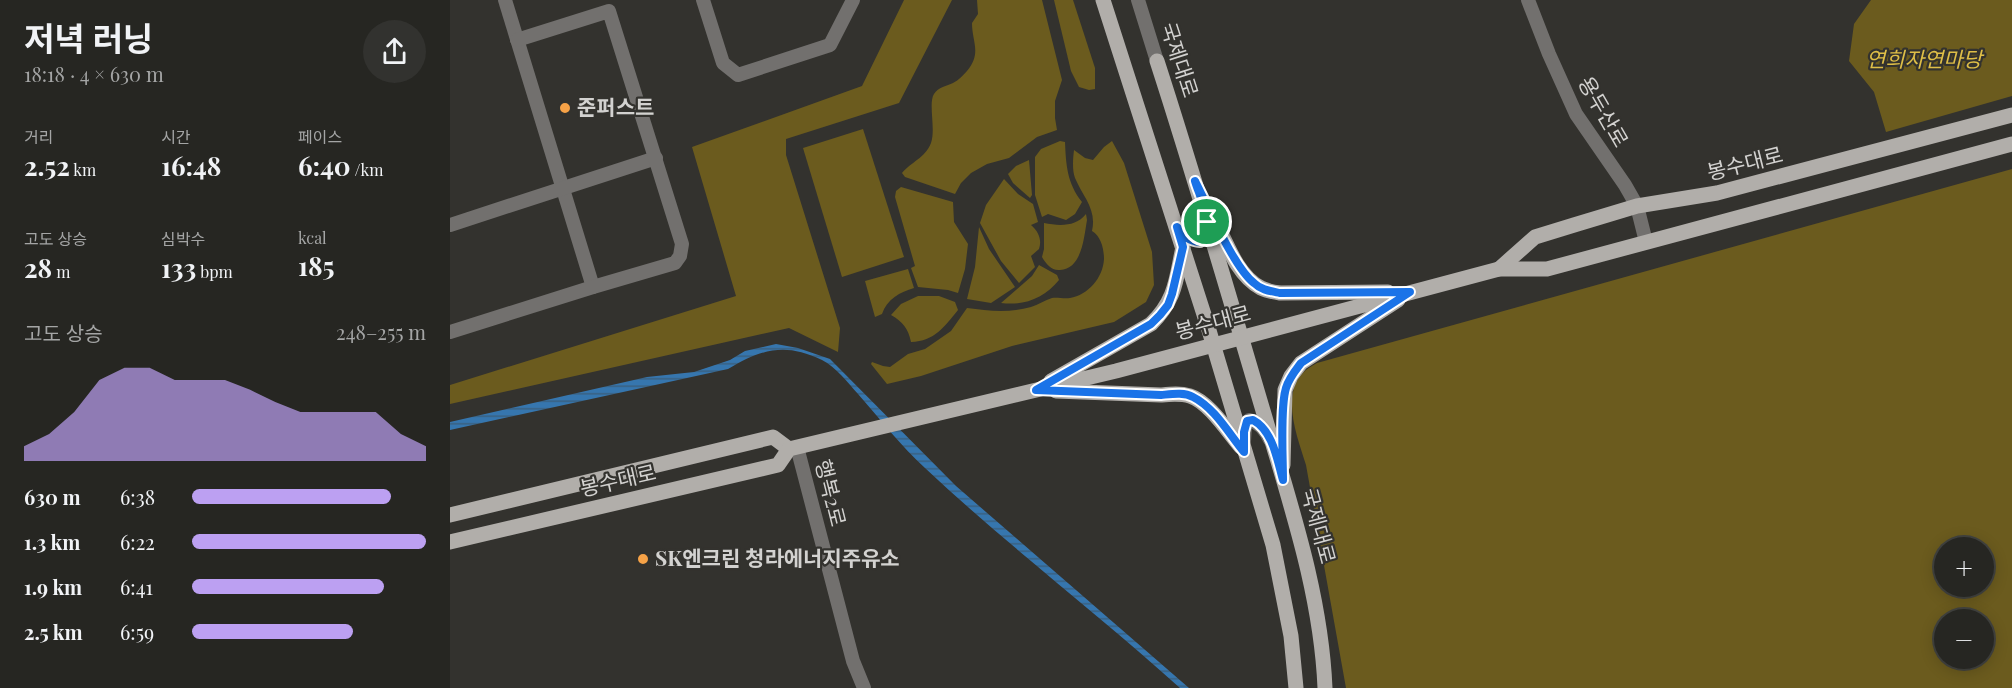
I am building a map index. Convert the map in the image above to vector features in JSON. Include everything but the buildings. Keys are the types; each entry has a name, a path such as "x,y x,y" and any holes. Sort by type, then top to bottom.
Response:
{"main road":[{"path":"1103,0 1214,345 1280,575 1291,636 1296,688"},
{"name":"국제대로","path":"1157,62 1178,124 1302,542 1322,646 1326,688"},
{"name":"봉수대로","path":"1499,269 1535,237 1637,207 1717,193 2012,115"},
{"name":"봉수대로","path":"450,542 778,465 793,448 1214,345 1499,269 1547,269 2012,144"},
{"path":"1195,181 1241,270 1263,290 1280,293 1410,292"},
{"path":"1036,390 1155,320 1168,305 1183,247"},
{"path":"1283,480 1285,390 1291,376 1301,363 1410,292"},
{"path":"1036,390 1192,396 1211,412 1244,450"},
{"name":"봉수대로","path":"450,515 772,437 793,448"}],"street":[{"path":"506,0 593,286"},
{"path":"703,0 723,63 738,75 830,45 853,0"},
{"name":"국제대로","path":"1138,0 1157,62"},
{"name":"용두산로","path":"1528,0 1576,114 1625,185 1637,207 1646,242"},
{"path":"450,332 593,286 675,263 680,256 682,244 609,11 517,40"},
{"path":"450,225 656,159"},
{"path":"1177,227 1186,238 1200,242 1206,234 1207,222"},
{"path":"1244,450 1245,424 1250,420 1262,427 1273,447"},
{"name":"행복2로","path":"793,448 853,661 864,688"}],"green space":[{"path":"904,0 952,0 899,103 786,139 786,155 840,328 838,352 789,328 450,404 450,385 736,296 692,147 862,86"},
{"path":"977,0 1042,0 1062,80 1055,101 1057,130 1037,137 1009,158 987,164 971,173 961,183 955,194 905,177 902,173 922,156 931,143 934,94 940,88 957,80 972,65 975,47 972,23 978,14"},
{"path":"1054,0 1073,0 1095,68 1095,89 1079,87 1071,71"},
{"name":"연희자연마당","path":"1871,0 2012,0 2012,96 1886,132 1874,92 1849,61 1854,24"},
{"path":"863,129 904,257 842,277 803,148"},
{"path":"1060,141 1065,142 1070,181 1082,202 1075,214 1066,220 1048,214 1042,217 1035,195 1035,157 1041,149"},
{"path":"1112,141 1124,163 1152,252 1154,285 1146,302 1114,322 1012,346 921,376 887,384 871,364 872,362 890,367 908,354 925,349 951,331 967,308 999,311 1023,309 1052,298 1077,296 1098,279 1103,266 1103,251 1100,239 1092,231 1091,210 1074,175 1074,150 1085,158 1093,160"},
{"path":"1029,160 1032,195 1030,198 1013,183 1008,174 1016,166"},
{"path":"2012,169 2012,688 1346,688 1306,465 1293,418 1293,394 1296,383 1309,368 1317,363"},
{"path":"1004,179 1018,194 1033,204 1038,222 1031,225 1040,239 1039,249 1031,256 1035,267 1019,283 1001,261 980,223 986,205"},
{"path":"901,187 953,202 954,222 968,244 965,269 958,293 918,287 911,268 915,266 895,197 896,191"},
{"path":"1086,214 1085,235 1077,258 1067,268 1057,270 1052,268 1042,257 1044,223 1061,225 1072,223"},
{"path":"979,227 989,249 1015,287 991,303 967,299 975,267"},
{"path":"1039,265 1057,275 1059,280 1047,292 1026,302 1001,303 1032,276"},
{"path":"908,269 914,288 895,297 887,304 882,314 875,317 865,281"},
{"path":"918,296 939,296 955,302 958,310 933,336 911,342 904,326 891,315 901,304"}],"water":[{"path":"776,344 798,348 830,359 956,486 1189,688 1180,688 956,496 916,460 837,371 809,354 774,350 752,357 728,369 450,430 450,422 647,377 694,372 730,360 745,351"}],"place":[{"name":"준퍼스트","path":"565,108"},
{"name":"SK엔크린 청라에너지주유소","path":"643,559"}],"route":[{"path":"1195,181 1241,270 1263,290 1280,293 1410,292 1301,363 1291,376 1285,390 1283,480 1273,447 1262,427 1253,420 1247,421 1244,432 1244,452 1211,412 1192,396 1036,390 1151,324 1168,305 1172,294 1183,247 1177,227 1186,238 1200,242 1208,229 1207,222 1195,181"}]}
